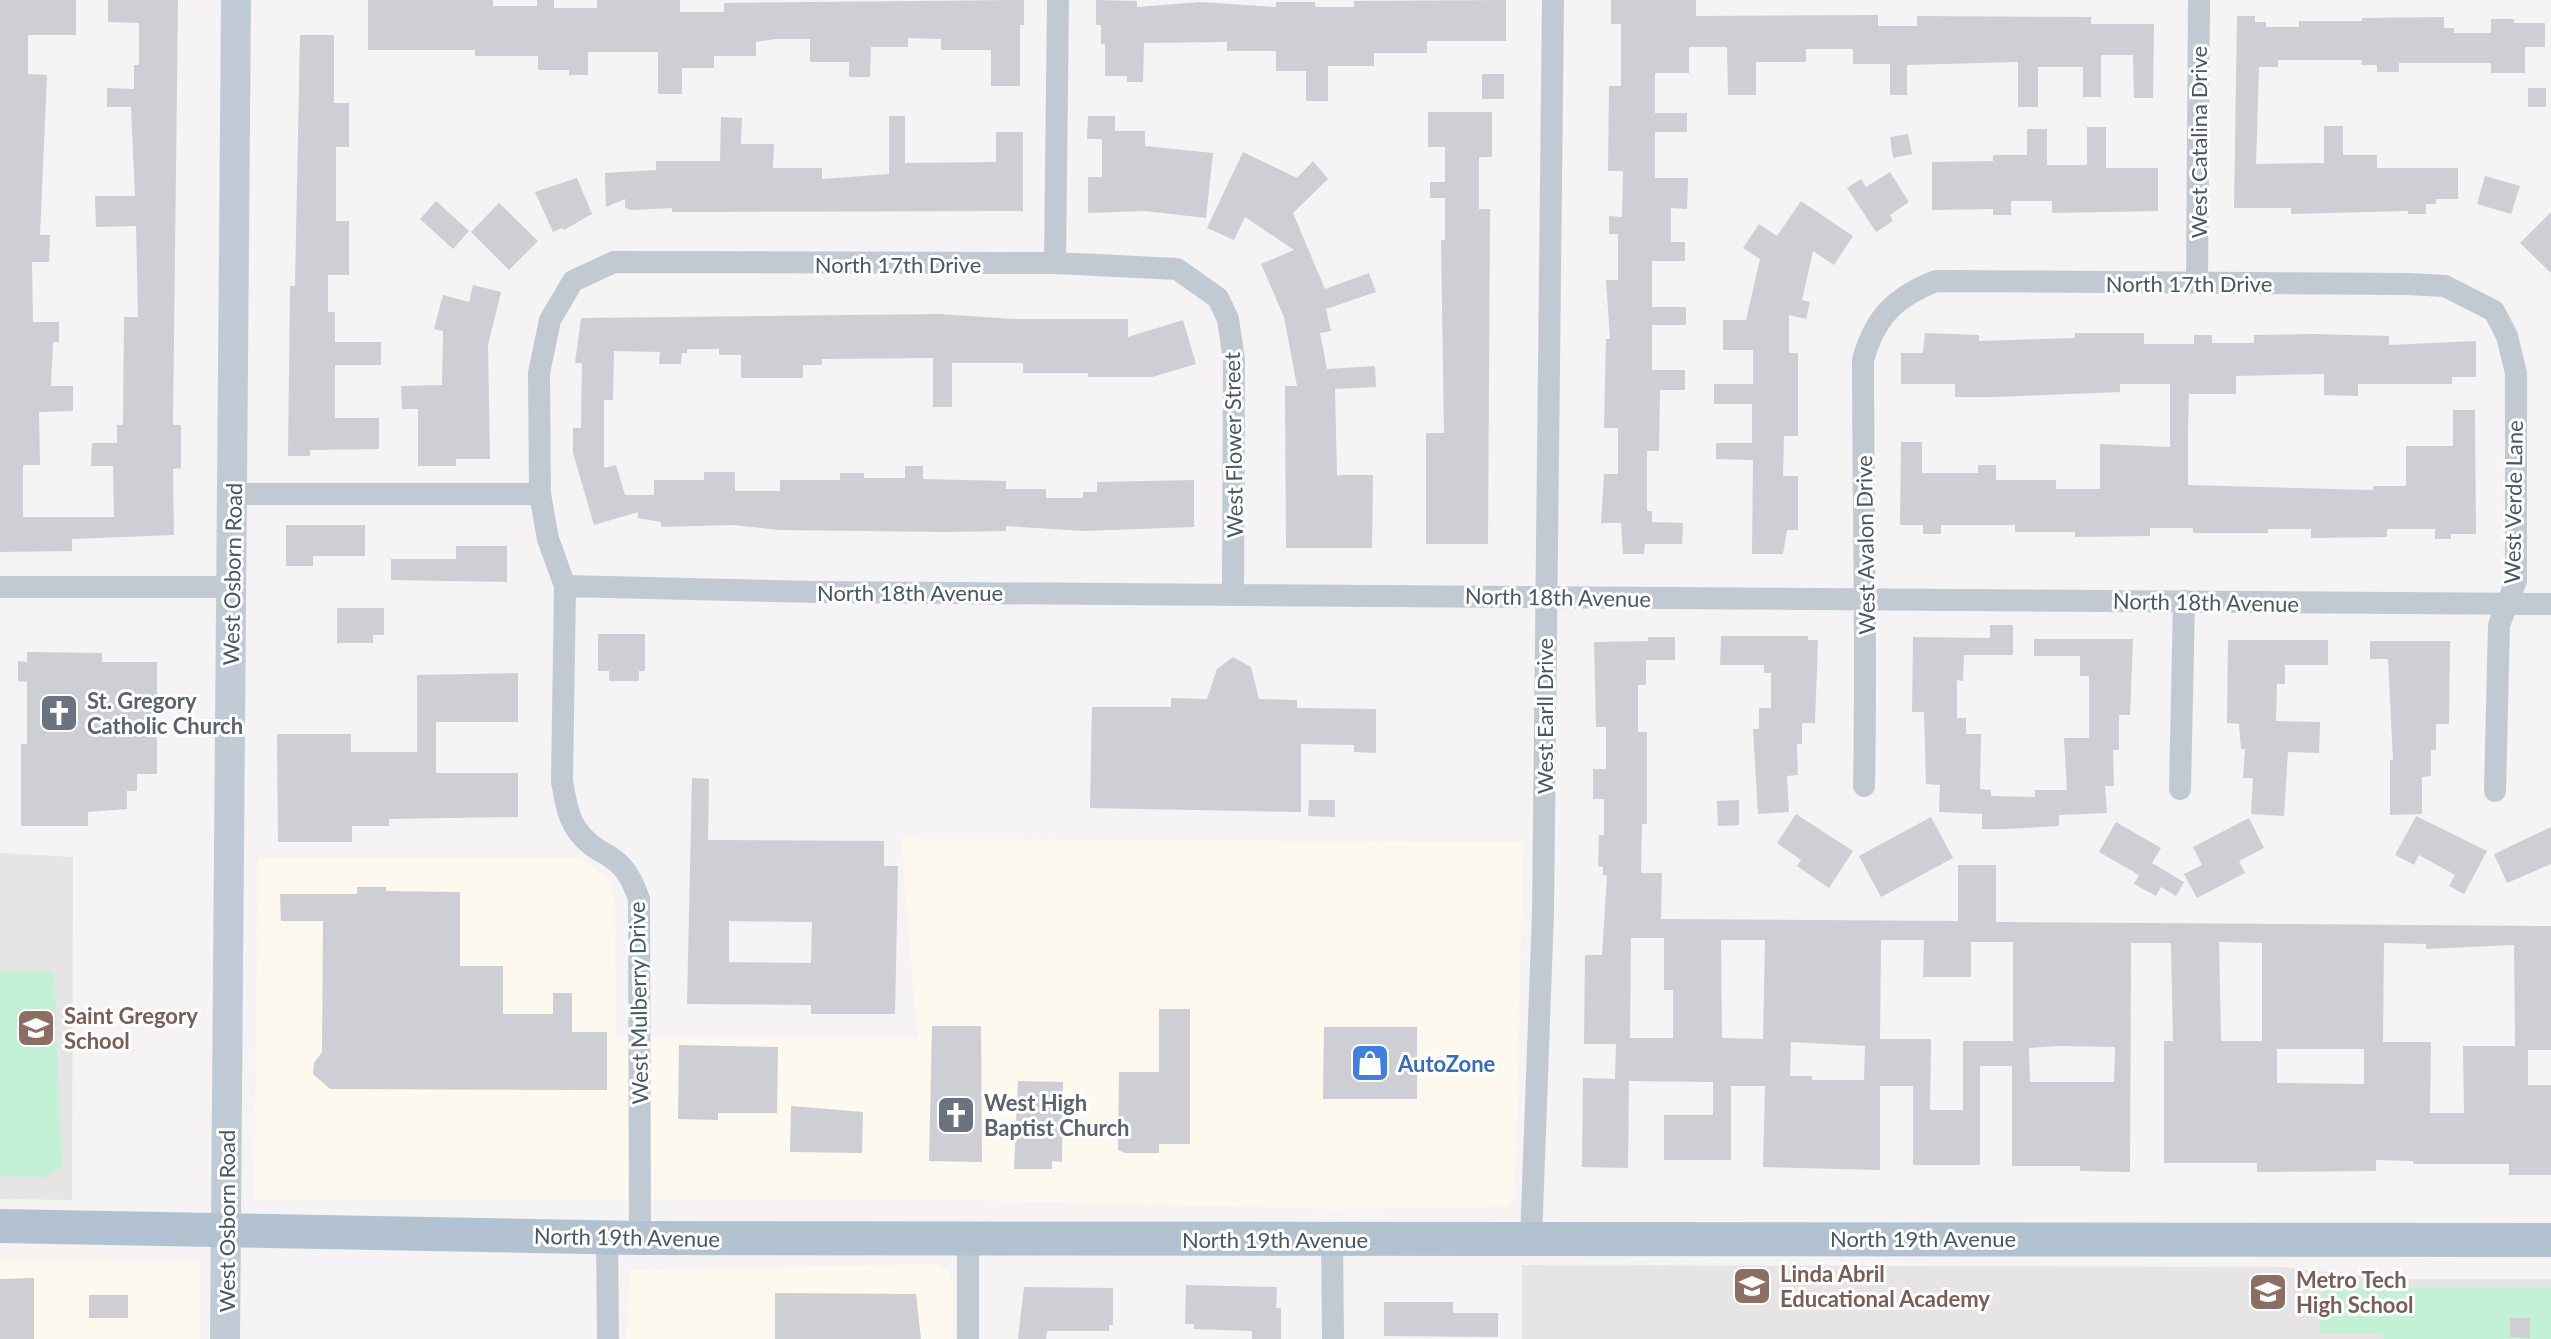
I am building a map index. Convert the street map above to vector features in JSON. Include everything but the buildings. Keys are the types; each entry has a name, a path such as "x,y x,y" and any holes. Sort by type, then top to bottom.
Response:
{"main road":[{"name":"North 19th Avenue","path":"0,1226 624,1238 2551,1240"}],"street":[{"name":"West Osborn Road","path":"225,1339 236,0"},
{"path":"1055,263 1058,0"},
{"name":"West Earll Drive","path":"1531,1240 1543,912 1553,0"},
{"name":"West Catalina Drive","path":"2197,283 2199,0"},
{"name":"North 17th Drive","path":"573,281 614,262 1055,263 1177,269 1218,298"},
{"name":"West Mulberry Drive","path":"573,281 550,320 539,373 540,494 548,539 565,586 562,781 568,812 579,832 623,864 639,899 624,1238 608,1339"},
{"name":"North 17th Drive","path":"1885,309 1910,291 1936,281 2445,286 2494,311"},
{"name":"West Flower Street","path":"1218,298 1228,319 1234,360 1233,595"},
{"name":"West Avalon Drive","path":"1864,786 1863,360 1870,332 1885,309"},
{"name":"West Verde Lane","path":"2494,311 2507,336 2516,373 2516,581 2499,625 2495,791"},
{"path":"233,494 540,494"},
{"name":"North 18th Avenue","path":"565,586 1233,595 2551,604"},
{"path":"0,587 232,587"},
{"path":"2180,789 2184,601"},
{"path":"968,1239 968,1339"},
{"path":"1332,1239 1333,1339"}],"shaded area":[{"path":"901,839 1523,842 1515,1191 1509,1207 1332,1209 968,1200 254,1200 258,858 580,858 607,878 615,902 616,1037 918,1037"},
{"name":"Saint Gregory School","path":"0,853 73,857 72,1200 0,1199"},
{"path":"0,1260 200,1261 200,1339 0,1339"},
{"path":"936,1264 948,1271 953,1281 952,1339 627,1339 629,1270"},
{"path":"1522,1265 2281,1267 2390,1279 2551,1279 2551,1339 1522,1339"}],"green space":[{"path":"54,971 62,1166 47,1177 0,1176 0,972"},
{"path":"2323,1288 2551,1288 2551,1339 2383,1339 2382,1334 2319,1334"}],"place":[{"name":"St. Gregory Catholic Church","path":"59,713"},
{"name":"Saint Gregory School","path":"36,1028"},
{"name":"AutoZone","path":"1370,1063"},
{"name":"West High Baptist Church","path":"956,1115"},
{"name":"Linda Abril Educational Academy","path":"1752,1286"},
{"name":"Metro Tech High School","path":"2268,1292"}]}
